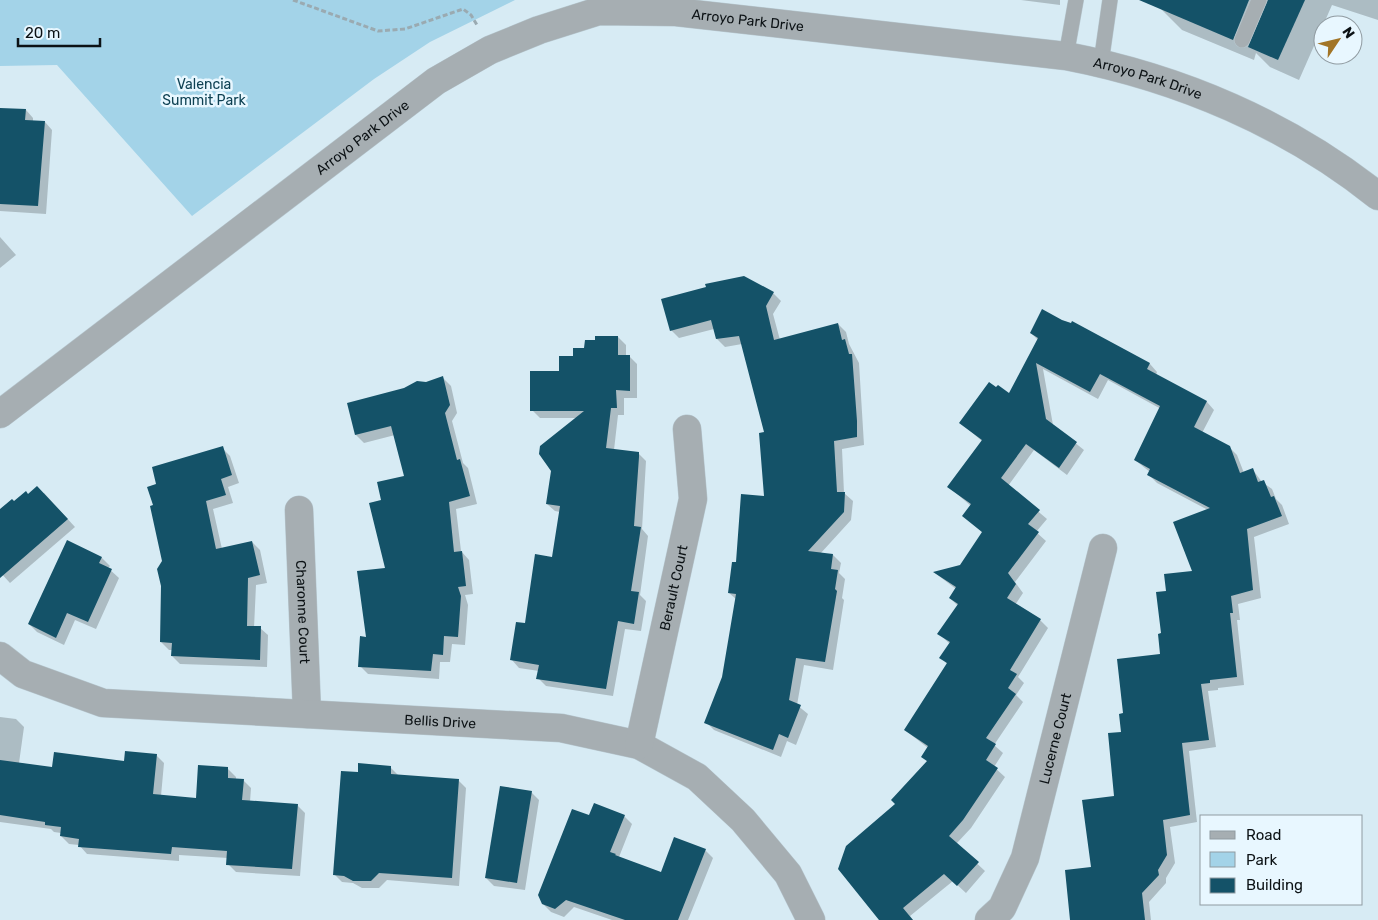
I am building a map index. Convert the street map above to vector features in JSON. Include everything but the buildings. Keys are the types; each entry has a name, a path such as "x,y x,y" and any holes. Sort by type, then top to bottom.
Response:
{"street":[{"name":"Arroyo Park Drive","path":"0,414 436,81 490,50 598,5 1066,56 1101,63 1178,86 1260,119 1344,169 1378,196"},
{"name":"Berault Court","path":"638,745 693,499 687,429"},
{"name":"Charonne Court","path":"299,510 306,714"},
{"name":"Lucerne Court","path":"989,920 1002,908 1025,858 1103,548"},
{"name":"Bellis Drive","path":"0,656 23,674 103,702 561,728 638,745 698,777 743,820 788,874 811,920"}],"lane":[{"path":"1066,56 1076,0"},
{"path":"1101,63 1110,0"},
{"path":"1242,40 1259,0"}],"path":[{"path":"293,0 378,31 405,28 463,9 471,15 490,50"}],"green space":[{"name":"Valencia Summit Park","path":"0,0 515,0 430,42 374,79 192,216 57,65 0,66"}]}
